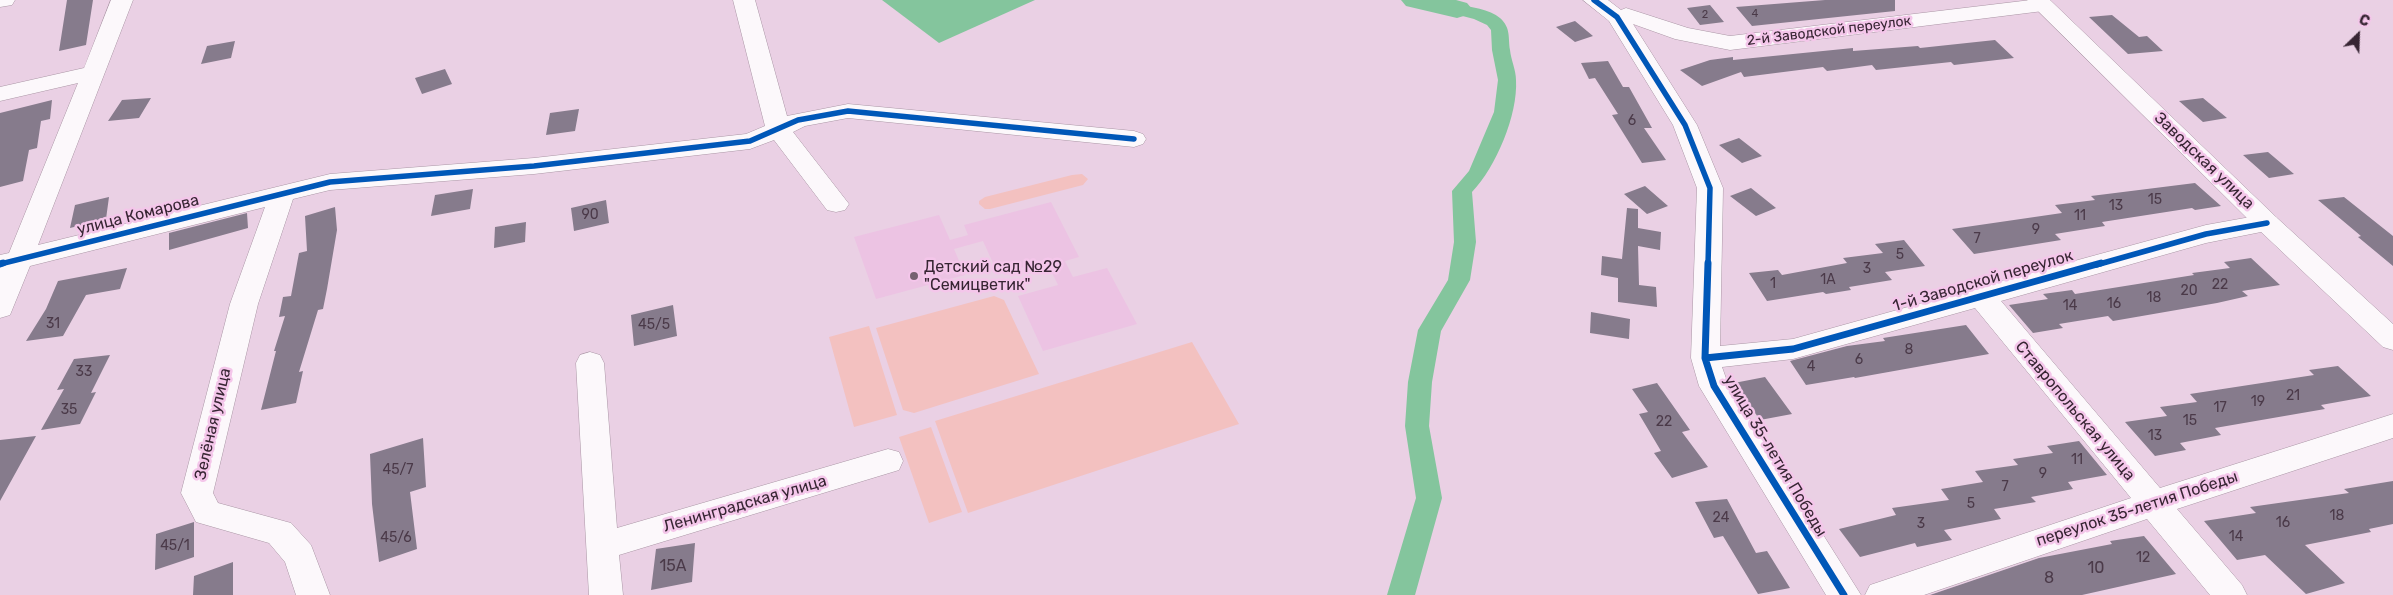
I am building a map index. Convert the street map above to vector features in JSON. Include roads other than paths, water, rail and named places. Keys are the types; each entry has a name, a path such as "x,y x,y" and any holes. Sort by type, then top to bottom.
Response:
{"street":[{"path":"0,1 4,0"},
{"path":"0,308 10,262 122,0"},
{"path":"744,0 778,129 836,204"},
{"name":"улица 35-летия Победы","path":"1594,0 1617,17 1685,125 1710,188 1705,358 1714,386 1844,595"},
{"name":"2-й Заводской переулок","path":"1617,17 1626,15 1683,34 1730,43 2040,2"},
{"name":"Заводская улица","path":"2040,2 2267,222 2393,340"},
{"path":"0,94 92,73"},
{"name":"улица Комарова","path":"10,262 330,182 534,166 750,141 798,120 848,111 1134,139"},
{"name":"Зелёная улица","path":"283,194 236,325 197,493 207,513 280,533 299,555 313,595"},
{"name":"1-й Заводской переулок","path":"1705,358 1793,349 1980,295 2206,234 2267,222"},
{"name":"Ставропольская улица","path":"1980,295 2152,504 2230,595"},
{"path":"590,363 606,595"},
{"name":"переулок 35-летия Победы","path":"1882,595 2152,504 2393,426"},
{"name":"Ленинградская улица","path":"602,546 888,461"}],"waterway":[{"path":"1416,0 1457,9"},
{"path":"1401,595 1429,498 1417,426 1420,382 1430,330 1442,313 1459,280 1465,242 1462,191 1478,174 1504,112 1507,80 1501,50 1500,29 1493,21 1480,15 1457,9"}],"place":[{"name":"Детский сад №29 \"Семицветик\"","path":"914,276"}]}
